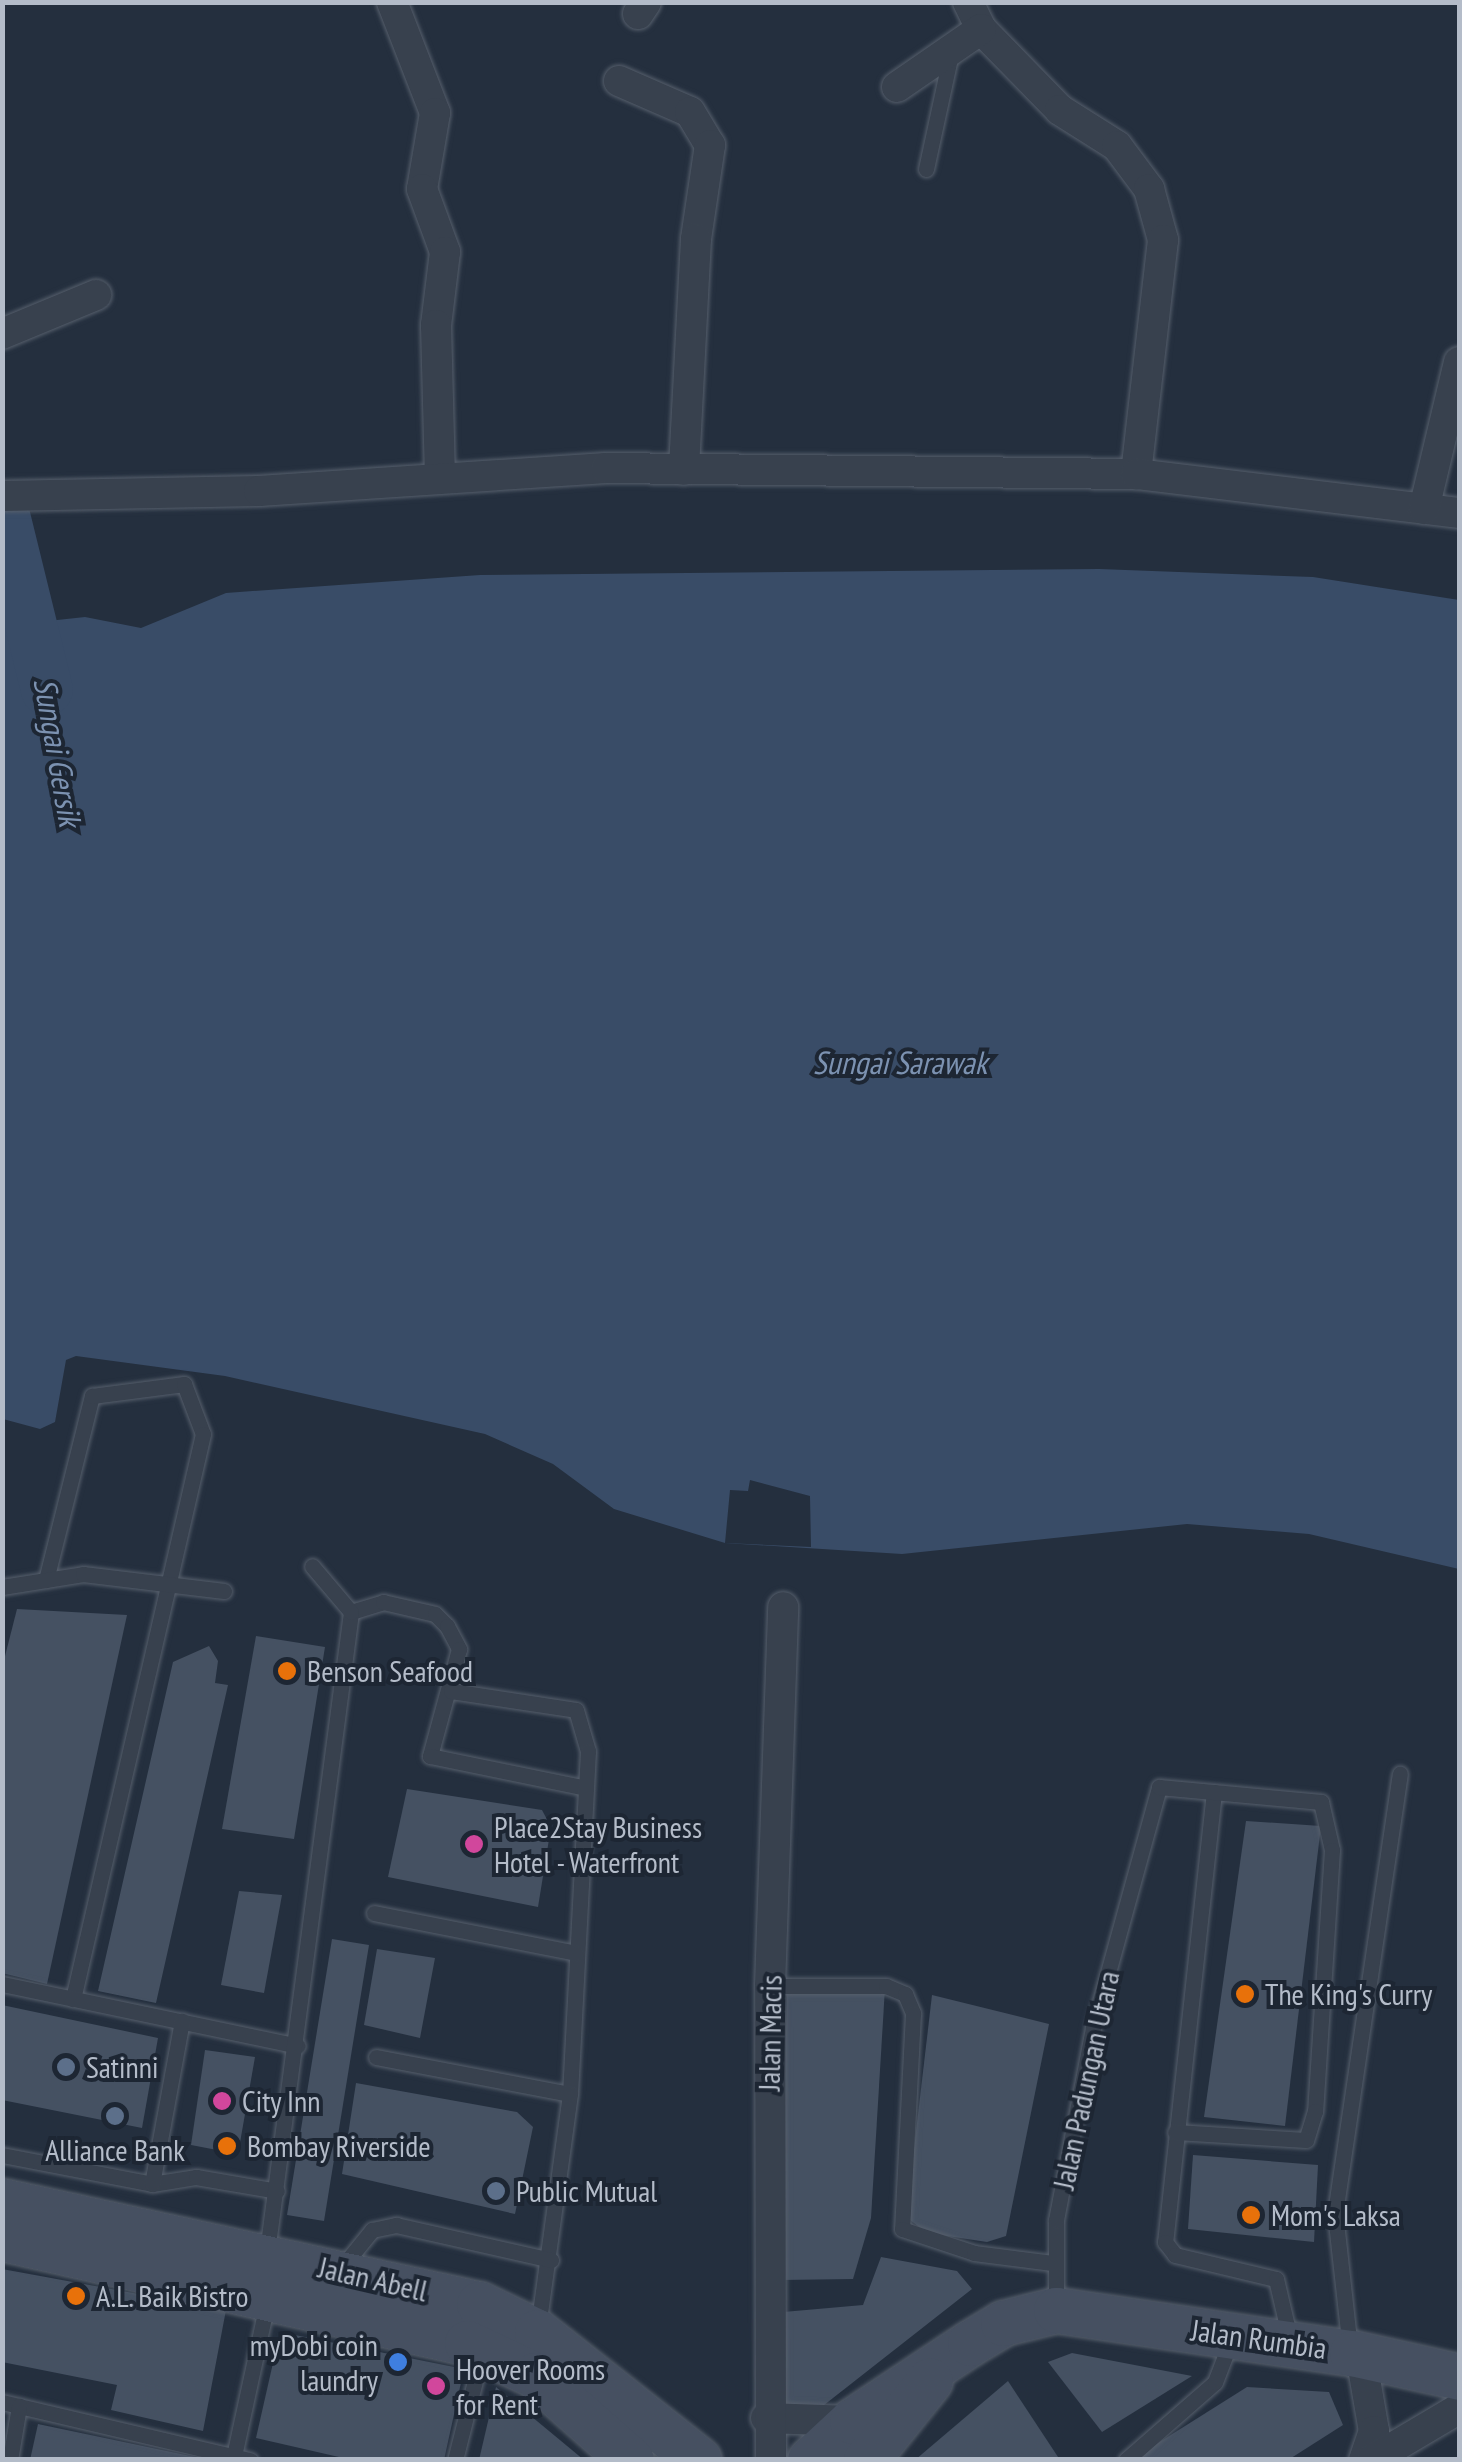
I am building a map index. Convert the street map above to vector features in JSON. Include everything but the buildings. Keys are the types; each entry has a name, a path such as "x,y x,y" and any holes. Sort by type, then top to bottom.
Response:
{"main road":[{"name":"Jalan Abell","path":"2,2200 267,2254 479,2304 537,2332 699,2460"},
{"name":"Jalan Abell","path":"2,2238 483,2350 535,2375 631,2460"},
{"name":"Jalan Rumbia","path":"1056,2310 1291,2343 1460,2376"},
{"path":"810,2460 859,2440 945,2358 1004,2324 1056,2310"}],"street":[{"path":"392,2 435,113 422,189 444,252 436,324 440,477"},
{"path":"896,87 952,49 975,16 1060,110 1117,146 1149,190 1162,240 1136,474"},
{"path":"619,80 690,112 704,123 710,145 696,238 684,470"},
{"path":"2,334 96,295"},
{"path":"1424,509 1459,362"},
{"path":"2,496 60,498 440,477 684,470 1136,474 1460,514"},
{"name":"Jalan Macis","path":"771,2460 766,2418 770,1986 782,1607"},
{"path":"1356,2354 1374,2431 1364,2460"},
{"path":"1372,2460 1460,2408"},
{"path":"766,2418 859,2440"}],"lane":[{"path":"926,169 952,49"},
{"path":"46,1580 92,1396 184,1384 202,1434 173,1583 148,1644 73,1999"},
{"path":"267,2254 298,2046 351,1612 312,1566"},
{"path":"2,1587 83,1574 224,1591"},
{"path":"351,1612 383,1602 434,1614 459,1649 451,1691 430,1756 586,1788"},
{"path":"451,1691 576,1710 588,1750 570,2094 551,2260 537,2332"},
{"path":"1356,2354 1335,2213 1400,1774"},
{"name":"Jalan Padungan Utara","path":"1056,2310 1052,2263 1094,2028 1159,1787 1320,1802 1332,1850 1315,2111 1306,2140 1175,2132"},
{"path":"1214,1792 1164,2242 1175,2255 1276,2280 1291,2343"},
{"path":"374,1912 576,1952"},
{"path":"2,1984 298,2046"},
{"path":"770,1986 886,1986 905,1994 912,2013 902,2229 974,2254 1052,2263"},
{"path":"152,2184 182,2021"},
{"path":"376,2057 570,2094"},
{"path":"2,2154 152,2184 196,2176 277,2191"},
{"path":"339,2271 372,2230 396,2225 551,2260"},
{"path":"10,2460 11,2404 242,2458 268,2299"},
{"path":"1126,2460 1215,2382 1234,2335"},
{"path":"455,2460 483,2350"}],"water":[{"name":"Sungai Sarawak","path":"1099,569 1313,577 1459,600 1459,1569 1309,1534 1187,1524 902,1554 725,1543 614,1509 553,1464 485,1434 225,1376 76,1356 66,1360 55,1422 40,1429 3,1419 2,626 85,617 141,628 226,593 480,575"}],"pier":[{"path":"750,1480 810,1496 811,1547 725,1543 730,1490 748,1491"}],"waterway":[{"name":"Sungai Gersik","path":"2,507 47,690"}],"place":[{"name":"Benson Seafood","path":"287,1671"},
{"name":"Place2Stay Business Hotel - Waterfront","path":"474,1844"},
{"name":"The King's Curry","path":"1245,1994"},
{"name":"Satinni","path":"66,2067"},
{"name":"City Inn","path":"222,2101"},
{"name":"Alliance Bank","path":"115,2116"},
{"name":"Bombay Riverside","path":"227,2146"},
{"name":"Public Mutual","path":"496,2191"},
{"name":"Mom's Laksa","path":"1251,2215"},
{"name":"A.L. Baik Bistro","path":"76,2296"},
{"name":"myDobi coin laundry","path":"398,2362"},
{"name":"Hoover Rooms for Rent","path":"436,2386"}]}
